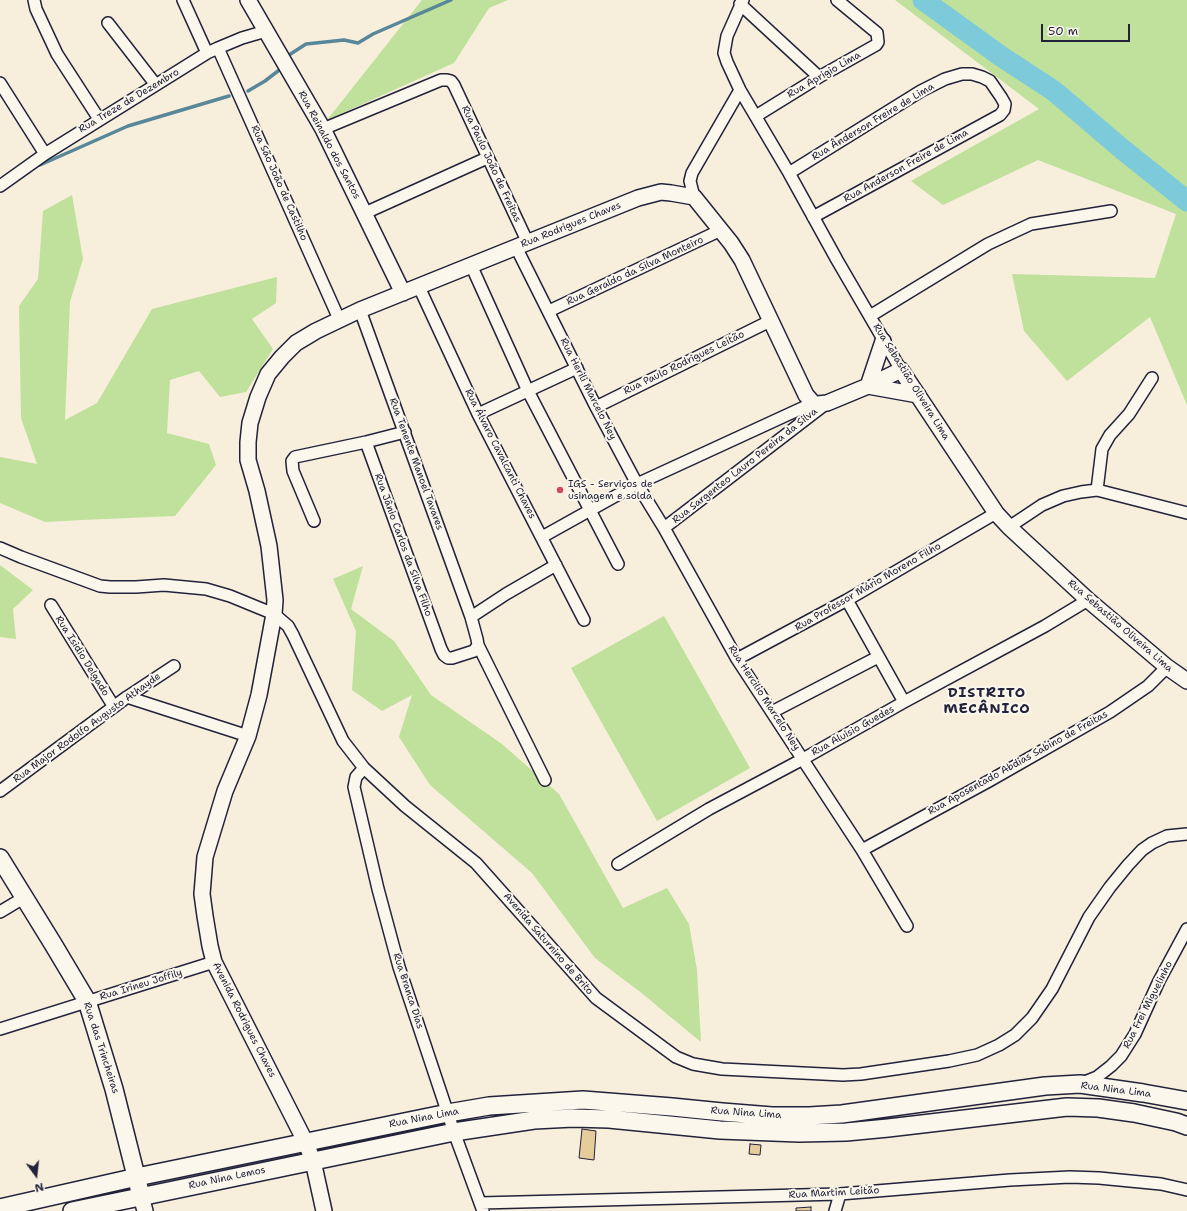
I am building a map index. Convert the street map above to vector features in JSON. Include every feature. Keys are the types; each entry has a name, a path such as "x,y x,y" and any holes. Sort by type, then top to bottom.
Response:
{"main road":[{"name":"Rua das Trincheiras","path":"0,858 87,1001 114,1089 143,1204"},
{"name":"Rua Nina Lima","path":"306,1142 489,1106 582,1100 772,1116 808,1116 842,1114 1045,1086 1080,1084 1187,1101"},
{"name":"Rua Nina Lima","path":"313,1161 454,1132 534,1120 573,1118 609,1119 761,1132 846,1132 1066,1106 1098,1108 1134,1113 1176,1122 1187,1126"},
{"name":"Rua Nina Lemos","path":"0,1208 137,1177 306,1142"},
{"name":"Rua Nina Lemos","path":"72,1211 143,1204 313,1161"}],"street":[{"path":"34,0 36,9 57,54 99,119"},
{"path":"183,0 207,53"},
{"name":"Rua Reinaldo dos Santos","path":"248,0 323,129 403,293"},
{"name":"Rua Aprigio Lima","path":"756,116 819,77 876,45 878,42 877,33 837,0"},
{"path":"741,2 819,77"},
{"name":"Rua Sebastião Oliveira Lima","path":"741,2 727,36 724,53 727,62 740,90 901,370 996,512 1009,527 1088,600 1167,667 1187,681"},
{"path":"108,23 156,85"},
{"name":"Rua Treze de Dezembro","path":"0,186 45,154 99,119 207,53 266,31"},
{"name":"Rua São João de Castilho","path":"218,48 339,319"},
{"name":"Rua Ânderson Freire de Lima","path":"789,173 921,92 945,79 962,74 972,74 990,81 1002,97 1005,104 1004,110 1000,115"},
{"name":"Rua Paulo João de Freitas","path":"323,129 441,80 447,80 454,85 487,158 522,245"},
{"path":"0,83 45,154"},
{"path":"740,90 692,173 690,181 694,197 731,243 742,260 772,320 806,395 820,403"},
{"name":"Rua Anderson Freire de Lima","path":"813,217 1000,115"},
{"path":"365,213 487,158"},
{"name":"Rua Rodrigues Chaves","path":"339,319 638,198 651,194 671,193 694,197"},
{"path":"870,316 988,244 1031,224 1111,210"},
{"name":"Rua Geraldo da Silva Monteiro","path":"549,311 721,230"},
{"name":"Rua Herili Marcelo Ney","path":"522,245 549,311 596,407 637,484 664,528"},
{"path":"471,265 528,391 618,564"},
{"name":"Rua Álvaro Cavalcanti Chaves","path":"419,287 478,414 584,620"},
{"name":"Rua Tenente Manoel Tavares","path":"360,310 471,618 478,645"},
{"name":"Avenida Rodrigues Chaves","path":"313,1161 306,1142 214,962 204,916 202,894 206,857 225,791 248,736 260,695 274,614 275,600 269,546 257,491 248,460 250,423 258,397 268,374 282,357 296,344 339,319"},
{"name":"Rua Paulo Rodrigues Leitão","path":"596,407 772,320"},
{"path":"868,386 883,341"},
{"path":"478,414 577,368"},
{"path":"542,537 637,484 820,403 868,386 901,370"},
{"path":"1097,490 1102,449 1110,435 1128,414 1152,378"},
{"path":"868,386 918,395"},
{"name":"Rua Sargenteo Lauro Pereira da Silva","path":"664,528 820,403"},
{"path":"314,521 293,471 292,461 295,457 405,432"},
{"name":"Rua Jânio Carlos da Silva Filho","path":"366,442 444,655 448,658 452,658 474,651 478,645"},
{"path":"1009,527 1042,505 1056,499 1080,492 1097,490 1186,513"},
{"name":"Rua Professor Mário Moreno Filho","path":"737,660 847,600 996,512"},
{"name":"Rua Hercilio Marcelo Ney","path":"664,528 737,660 862,850 907,926"},
{"name":"Avenida Saturnino de Brito","path":"0,548 100,586 136,587 164,585 206,589 230,596 274,614 288,626 343,741 364,768 405,806 476,863 596,998 676,1057 693,1064 722,1069 843,1075 861,1074 977,1055 1015,1035 1032,1018 1052,989 1089,917 1128,864 1142,850 1152,843 1167,836 1187,834"},
{"path":"471,618 506,594 556,565"},
{"path":"847,600 904,702"},
{"name":"Rua Aluisio Guedes","path":"618,864 710,809 1045,626 1088,600"},
{"name":"Rua Isidio Delgado","path":"51,605 114,708"},
{"path":"478,645 545,780"},
{"path":"772,712 878,657"},
{"name":"Rua Major Rodolfo Augusto Athayde","path":"0,790 127,698 174,666"},
{"name":"Rua Aposentado Abdias Sabino de Freitas","path":"862,850 989,781 1110,712 1148,686 1167,667"},
{"path":"127,698 248,736"},
{"name":"Rua Branca Dias","path":"364,768 356,777 354,787 378,889 399,967 454,1132 481,1207"},
{"path":"0,912 25,897"},
{"name":"Rua Frei Miguelinho","path":"1080,1084 1097,1077 1121,1056 1135,1034 1159,981 1187,930"},
{"name":"Rua Irineu Joffily","path":"0,1029 214,962"},
{"path":"313,1161 324,1211"},
{"name":"Rua Martim Leitão","path":"481,1207 840,1194 1010,1180 1070,1177 1099,1178 1161,1184 1187,1190"},
{"path":"835,1211 840,1194"}],"green space":[{"path":"422,0 508,0 489,8 454,63 327,120"},
{"path":"895,0 1187,0 1187,405 1150,317 1067,381 1024,331 1012,274 1155,278 1176,214 1038,160 943,205 911,181 1039,109"},
{"path":"72,195 83,259 70,302 65,420 97,403 152,309 277,277 276,303 252,319 273,349 246,392 220,397 199,371 170,380 167,433 209,444 216,465 175,516 45,522 0,503 0,457 37,464 21,418 19,306 38,279 43,211"},
{"path":"0,565 33,590 13,609 16,639 0,637"},
{"path":"363,566 351,609 394,641 431,695 502,744 559,794 623,908 667,888 689,924 697,970 701,1042 639,991 595,958 532,873 430,785 399,737 412,695 382,711 352,690 356,631 333,579"},
{"path":"664,616 750,768 657,821 571,668"}],"building":[{"path":"582,1129 596,1131 594,1160 579,1158"},
{"path":"750,1144 761,1145 760,1155 749,1154"},
{"path":"811,1207 811,1211 796,1211 796,1208"}],"waterway":[{"path":"286,59 289,55 306,44 344,40 358,43 373,34 451,0"},
{"path":"923,0 1002,57 1054,91 1122,149 1187,201"},
{"path":"248,91 265,81 282,66"},
{"path":"40,165 128,126 229,96"}],"place":[{"name":"IGS - Serviços de usinagem e solda","path":"560,490"}],"district":[{"name":"DISTRITO MECÂNICO","path":"987,702"}]}
